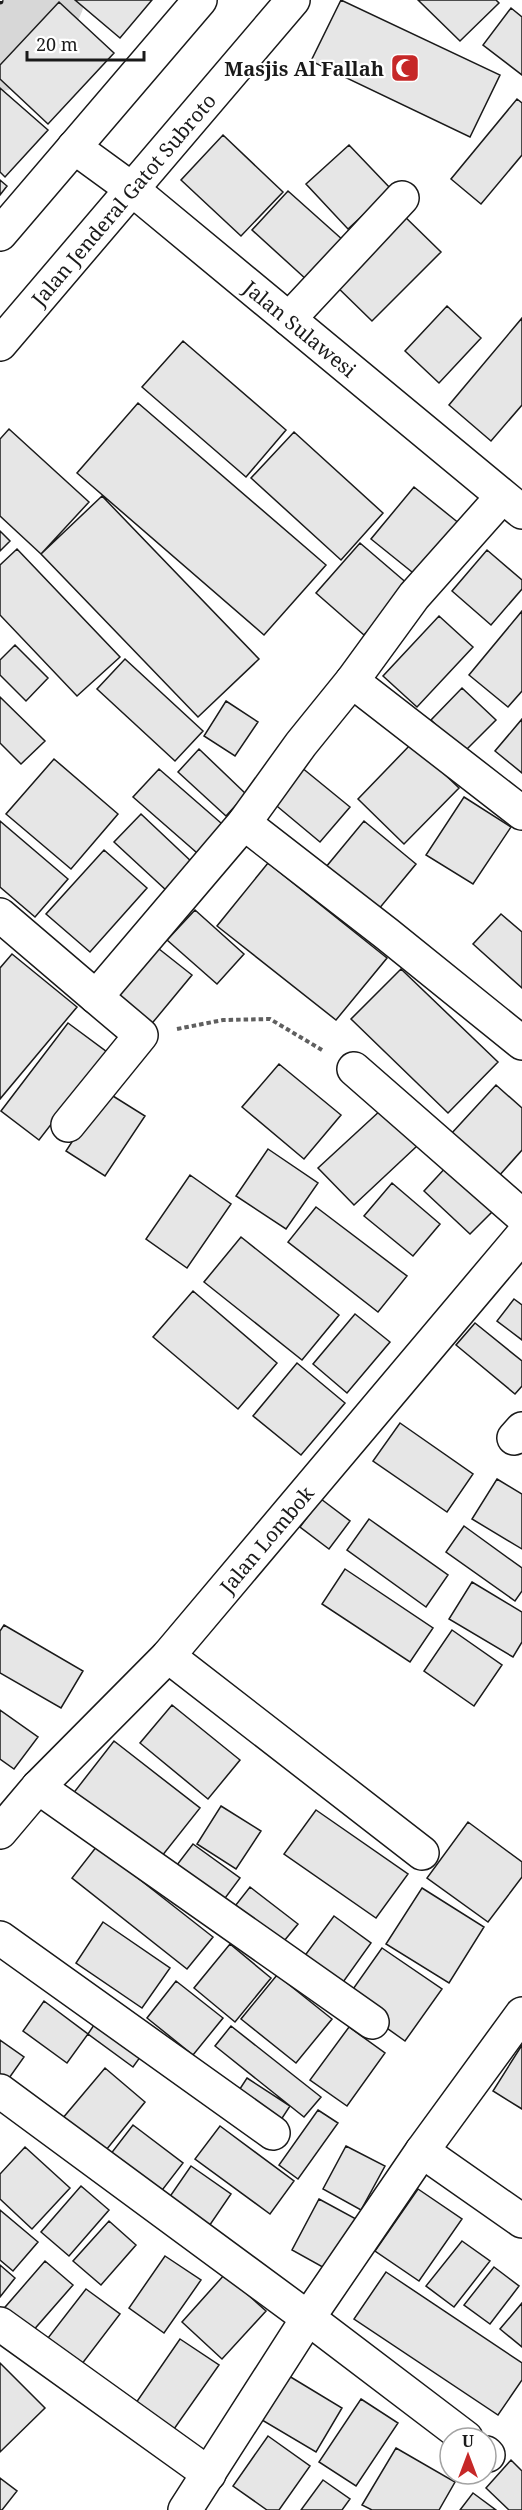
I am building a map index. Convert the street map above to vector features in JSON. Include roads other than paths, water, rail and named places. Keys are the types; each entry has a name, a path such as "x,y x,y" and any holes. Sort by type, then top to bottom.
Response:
{"street":[{"path":"0,234 200,0"},
{"name":"Jalan Jenderal Gatot Subroto","path":"0,344 293,0"},
{"name":"Jalan Sulawesi","path":"74,147 133,190 512,504"},
{"path":"289,319 402,198"},
{"path":"96,997 244,823 414,596 512,504"},
{"path":"352,681 522,813"},
{"path":"244,823 522,1043"},
{"path":"0,915 141,1035 68,1125"},
{"path":"354,1069 522,1216"},
{"name":"Jalan Lombok","path":"0,1832 38,1787 168,1656 519,1246"},
{"path":"168,1656 422,1853"},
{"path":"38,1787 372,2022"},
{"path":"0,1938 273,2133"},
{"path":"0,2324 200,2498 308,2318 422,2151 522,2014"},
{"path":"0,2091 451,2426"},
{"path":"422,2151 522,2221"}],"waterway":[{"path":"0,56 49,0"}],"place":[{"name":"Masjis Al Fallah","path":"405,68"}]}
